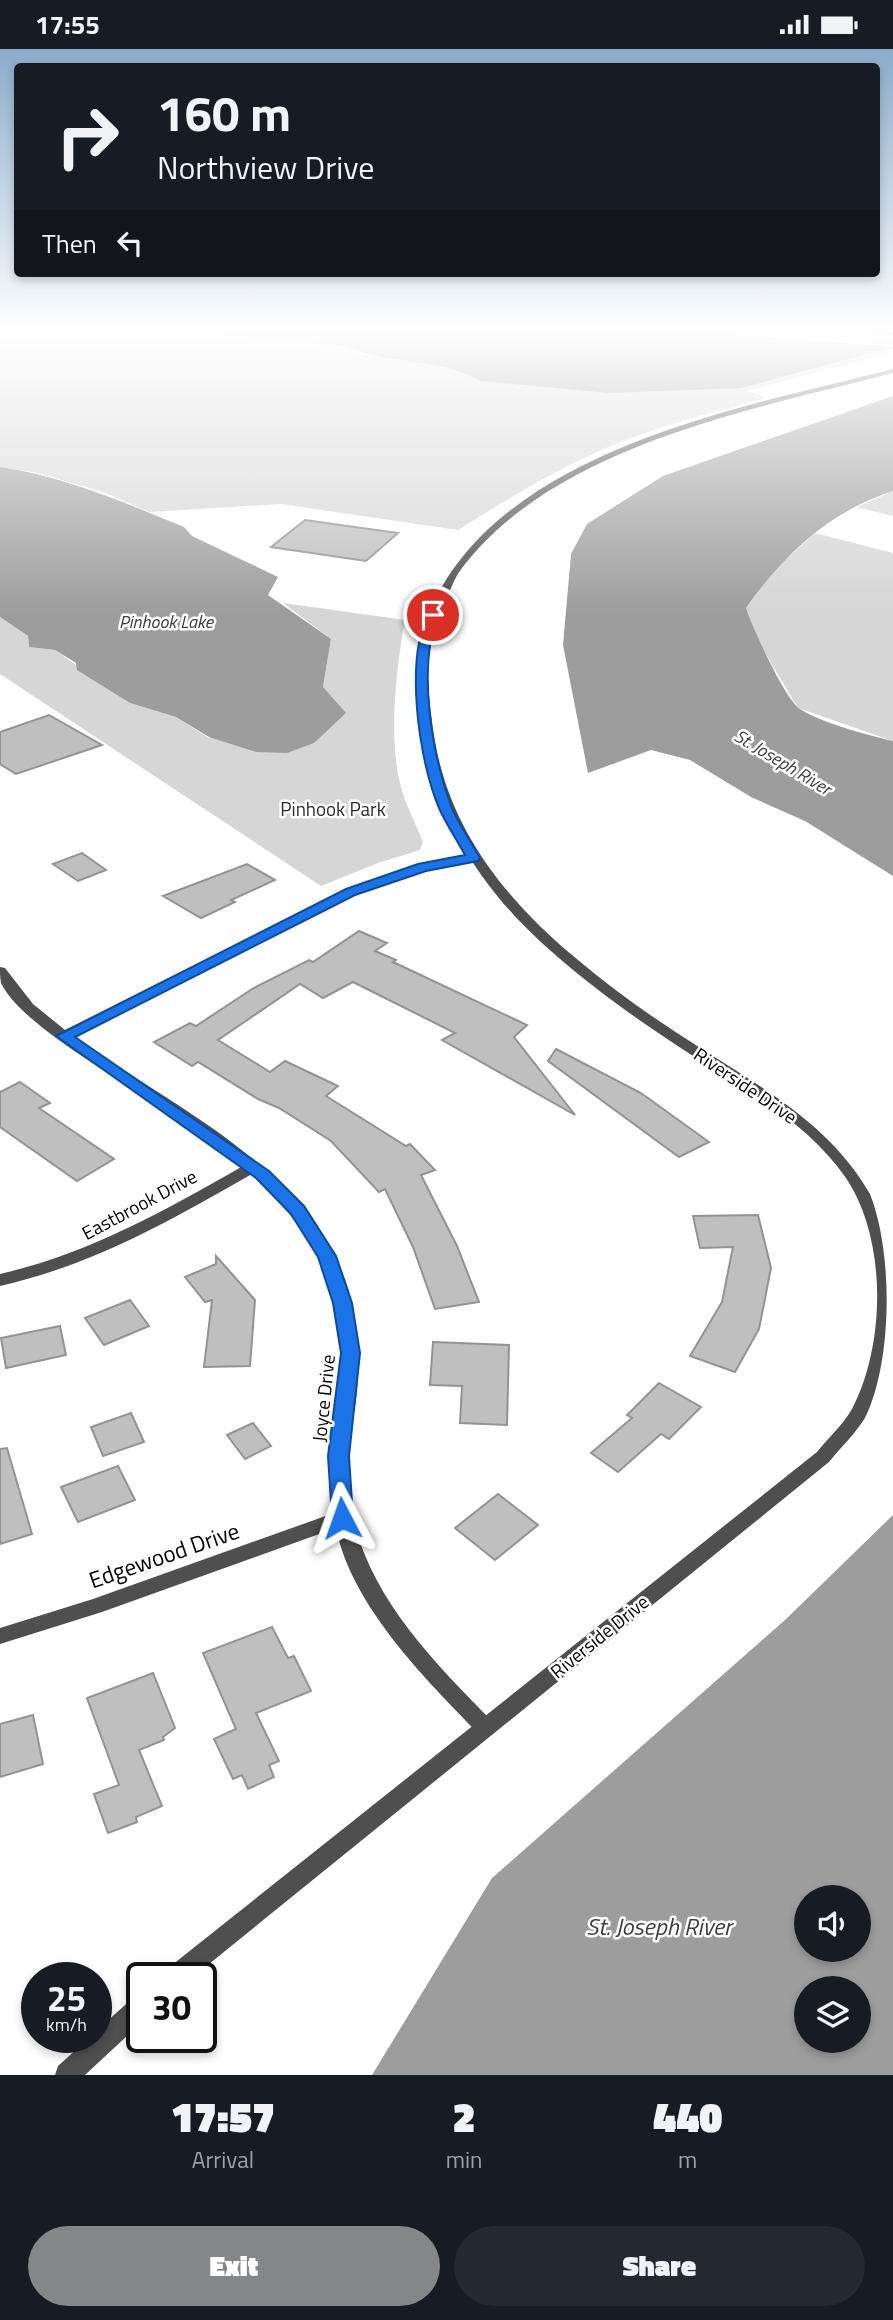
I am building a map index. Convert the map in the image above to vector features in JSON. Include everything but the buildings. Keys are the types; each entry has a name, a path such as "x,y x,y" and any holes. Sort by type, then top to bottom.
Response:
{"street":[{"name":"Riverside Drive","path":"194,1962 823,1457 858,1414 878,1374 890,1329 891,1274 881,1233 865,1196 840,1162 806,1125 770,1097 649,1020 570,961 524,920 473,858 445,808 427,743 423,667 427,629 439,601 467,554 490,527 547,488 628,447 700,424"},
{"path":"64,1036 351,892 423,867 473,858"},
{"name":"Joyce Drive","path":"0,971 35,1015 253,1167 298,1210 327,1256 343,1303 350,1353 338,1456 342,1518 353,1556 396,1631 419,1660 486,1728"},
{"name":"Eastbrook Drive","path":"0,1280 76,1260 124,1240 253,1167"},
{"name":"Edgewood Drive","path":"0,1636 95,1606 342,1518"},
{"path":"67,2075 126,2020"}],"green space":[{"path":"0,424 675,424 618,443 556,472 458,530 281,504 149,512 106,493 38,473 0,467"},
{"path":"893,491 893,516 857,507"},
{"path":"815,533 893,553 893,741 798,708 755,636 746,608 774,570"},
{"name":"Pinhook Park","path":"283,603 405,620 396,682 395,748 403,794 423,842 420,850 378,863 321,886 0,674 0,617 28,636 29,647 55,650 130,703 176,717 209,738 323,687 331,639"}],"water":[{"name":"St. Joseph River","path":"814,424 893,424 893,491 849,510 810,537 776,570 746,608 778,678 800,709 833,724 893,741 893,876 805,821 751,797 690,760 651,750 588,773 563,645 571,554 587,524 663,476"},
{"name":"Pinhook Lake","path":"0,467 48,477 139,508 184,527 192,536 278,577 268,595 331,639 323,687 346,713 314,743 287,753 256,752 209,737 176,717 130,703 77,670 76,663 55,650 29,647 28,636 0,617"},
{"name":"St. Joseph River","path":"893,1515 893,2075 372,2075 492,1878 785,1620"}],"route":[{"path":"342,1518 338,1456 348,1396 350,1353 343,1303 327,1256 298,1210 262,1174 227,1147 64,1036 351,892 423,867 473,858 445,808 427,743 423,667 427,629 433,615"}]}
